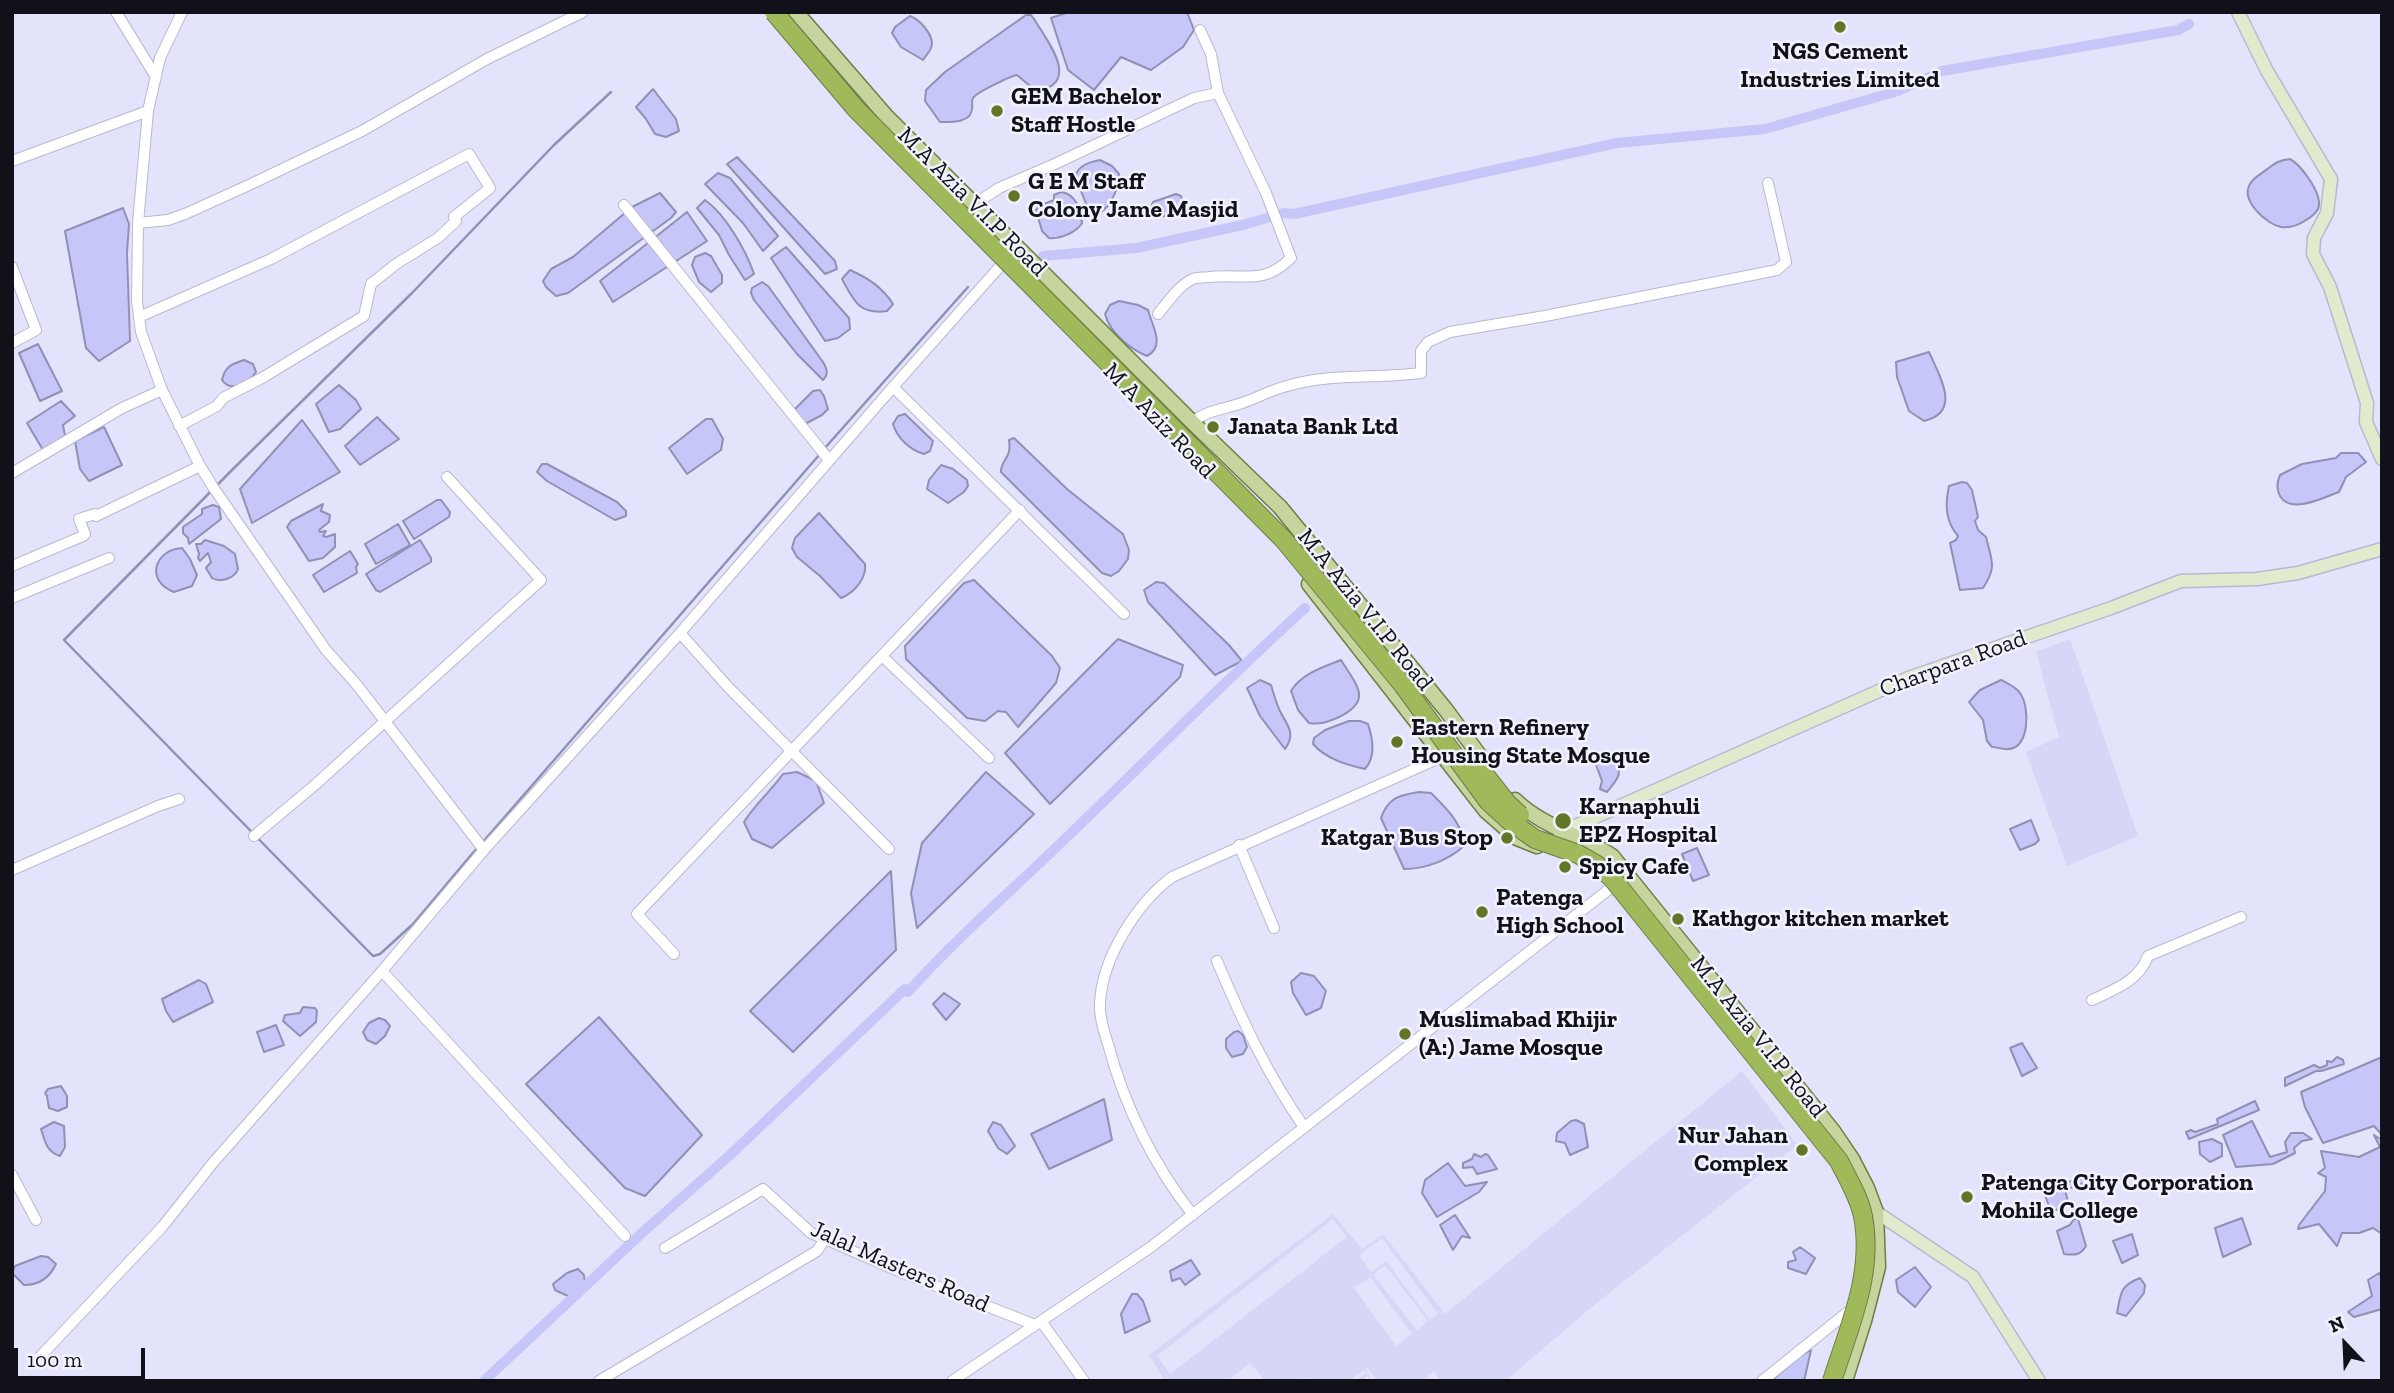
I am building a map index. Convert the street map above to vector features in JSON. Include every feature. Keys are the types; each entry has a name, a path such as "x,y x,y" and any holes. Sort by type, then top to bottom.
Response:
{"highway":[{"path":"774,12 856,109 1284,540 1418,704 1488,801 1535,839 1578,854 1612,878 1839,1161 1865,1214 1866,1245 1863,1285 1832,1381"},
{"path":"786,12 862,102 1292,533 1403,669 1507,803 1525,820 1597,854 1620,873 1819,1120 1847,1161 1868,1204 1873,1241 1870,1285 1839,1381"}],"main road":[{"name":"M A Aziz Road","path":"766,12 852,112 1278,544 1486,811 1517,838 1532,845"},
{"name":"M.A Azia V.I.P Road","path":"796,12 887,117 1280,507 1446,710 1511,797 1529,814 1591,842 1612,856 1833,1131 1852,1159 1878,1267 1845,1381"},
{"name":"M.A Azia V.I.P Road","path":"1532,845 1548,848 1590,866 1612,887 1832,1161 1865,1214 1859,1270 1826,1381"}],"street":[{"path":"116,12 156,77"},
{"path":"182,12 160,58 148,111 138,223 137,301 141,332 162,390 200,466 326,650 484,850"},
{"path":"138,223 168,220 249,186 362,131 487,59 583,12"},
{"path":"2238,12 2267,71 2331,179 2327,214 2314,238 2313,254 2330,287 2367,403 2366,422 2382,459"},
{"path":"1158,314 1172,296 1193,279 1224,275 1245,279 1279,270 1291,258 1266,193 1218,93 1211,54 1200,30"},
{"path":"975,204 999,188 1058,163 1194,97 1218,93"},
{"path":"12,160 148,111"},
{"path":"139,317 271,259 469,154 490,188 454,217 457,221 439,238 396,264 371,284 364,316 223,398 217,406 179,426"},
{"path":"1192,422 1205,412 1240,404 1287,385 1342,376 1420,373 1421,351 1428,342 1450,332 1777,271 1786,262 1768,183"},
{"path":"624,205 829,460"},
{"path":"35,1362 163,1226 212,1164 382,971 484,850 680,633 1003,263"},
{"path":"12,267 36,330 12,343"},
{"path":"893,387 1124,614"},
{"path":"12,473 122,408 162,390"},
{"path":"12,566 83,537 85,534 79,519 95,514 96,516 200,466"},
{"path":"254,836 316,784 541,580 446,477"},
{"path":"674,954 637,914 1020,510"},
{"name":"Charpara Road","path":"1548,848 1564,831 1908,678 2181,581 2257,579 2298,573 2382,549"},
{"path":"12,598 109,558"},
{"path":"680,633 729,688 889,849"},
{"path":"883,657 989,758"},
{"path":"1193,1215 1161,1171 1112,1059 1100,1003 1107,969 1116,947 1155,889 1172,877 1444,756"},
{"path":"12,870 179,799"},
{"path":"1239,845 1274,928"},
{"path":"952,1381 1151,1247 1612,887"},
{"path":"2092,1000 2125,984 2143,970 2148,957 2241,917"},
{"path":"1217,961 1284,1099 1304,1127"},
{"path":"382,971 625,1236"},
{"path":"12,1175 36,1220"},
{"name":"Jalal Masters Road","path":"665,1248 763,1189 811,1233 901,1272 1038,1323"},
{"path":"1865,1214 1973,1277 2039,1381"},
{"path":"599,1381 811,1255 825,1239"},
{"path":"1762,1381 1849,1311"},
{"path":"1038,1323 1084,1381"}],"shaded area":[{"path":"1069,12 1187,12 1194,30 1183,47 1151,70 1121,57 1094,90 1068,70 1051,18"},
{"path":"1026,15 1031,15 1053,50 1058,61 1057,80 1050,87 1036,91 1017,75 1014,76 976,95 972,99 971,114 968,117 960,121 940,122 925,101 926,90 945,72"},
{"path":"910,16 930,35 931,48 923,60 901,47 892,33 895,27"},
{"path":"653,89 676,119 679,131 666,137 655,134 636,107"},
{"path":"737,157 835,261 837,269 825,274 727,164"},
{"path":"2290,159 2310,181 2319,203 2317,211 2308,219 2294,226 2281,227 2268,221 2256,210 2251,204 2248,190 2257,176 2277,162"},
{"path":"1100,160 1112,166 1119,174 1115,193 1108,205 1104,210 1092,215 1075,176 1082,167"},
{"path":"718,173 730,178 778,236 763,251 743,223 705,184"},
{"path":"1061,192 1074,199 1082,223 1067,235 1049,238 1042,231 1036,210 1054,200 1054,195"},
{"path":"660,193 676,212 671,218 568,293 556,296 546,287 543,281 551,269 573,257 632,207"},
{"path":"1176,194 1181,196 1183,202 1179,211 1155,217 1151,207 1153,202"},
{"path":"705,200 727,223 746,254 754,274 745,280 719,235 697,208"},
{"path":"123,208 129,224 127,253 130,341 99,361 86,348 65,231"},
{"path":"687,212 707,241 613,302 600,281"},
{"path":"786,247 849,318 850,329 838,338 825,341 771,258"},
{"path":"705,253 711,256 722,275 722,283 711,292 699,282 692,265 695,257"},
{"path":"850,270 869,280 884,293 893,304 887,311 870,311 859,305 842,279"},
{"path":"762,282 768,286 823,362 827,371 823,380 797,354 754,300 752,288"},
{"path":"1119,301 1148,310 1157,341 1153,352 1147,356 1134,349 1111,328 1105,314 1110,305"},
{"path":"38,344 62,391 40,401 19,353"},
{"path":"1929,352 1942,382 1945,402 1936,416 1924,421 1909,411 1897,377 1896,362"},
{"path":"244,360 253,364 256,372 240,385 226,384 222,380 227,369"},
{"path":"339,385 356,400 361,409 340,429 329,432 316,404"},
{"path":"820,390 828,409 805,424 793,411 813,391"},
{"path":"61,401 75,416 63,425 65,436 43,450 27,423"},
{"path":"905,414 933,441 930,451 924,454 914,450 898,434 893,424 898,416"},
{"path":"377,417 399,439 360,465 345,446"},
{"path":"706,419 712,419 723,439 721,450 687,474 669,448"},
{"path":"302,420 340,472 252,523 240,489"},
{"path":"104,427 122,465 89,481 80,469 75,441"},
{"path":"1014,438 1067,489 1123,534 1129,550 1128,559 1119,571 1111,576 1102,573 1001,472 1009,451 1009,440"},
{"path":"2341,453 2358,453 2366,462 2346,477 2339,492 2300,504 2292,504 2280,496 2277,486 2280,475 2302,464 2336,458"},
{"path":"542,464 547,464 617,502 626,511 626,516 615,520 547,481 537,472"},
{"path":"941,465 953,469 967,480 968,486 964,492 948,503 927,489 929,480"},
{"path":"1967,483 1972,490 1978,517 1975,521 1978,530 1986,537 1991,558 1992,569 1983,588 1960,590 1950,543 1958,536 1947,512 1949,486"},
{"path":"441,500 450,512 449,517 414,539 403,521"},
{"path":"323,504 321,511 330,515 329,522 319,530 326,531 323,536 326,537 335,534 335,547 323,558 309,561 287,527 291,521"},
{"path":"213,505 219,507 221,519 189,544 183,527 202,514 202,509"},
{"path":"819,513 865,564 864,575 859,584 851,593 841,598 797,557 792,548 795,538"},
{"path":"398,524 410,545 376,564 365,544"},
{"path":"205,540 224,546 235,554 238,569 234,575 223,580 212,578 206,568 211,562 208,553 200,561 198,558 196,544"},
{"path":"420,540 431,562 380,592 376,590 366,574"},
{"path":"182,548 197,575 192,586 174,592 159,581 157,567 165,554"},
{"path":"350,551 358,564 357,573 324,592 313,575"},
{"path":"974,580 1052,656 1060,668 1056,683 1018,727 1006,712 998,711 985,721 967,718 906,659 905,646 964,583"},
{"path":"1156,582 1164,583 1229,645 1242,661 1215,675 1148,602 1144,590"},
{"path":"1118,639 1183,665 1180,677 1050,804 1005,753"},
{"path":"2070,639 2138,836 2067,866 2026,752 2059,737 2036,652"},
{"path":"1341,660 1357,686 1359,699 1355,706 1337,718 1327,722 1309,723 1298,710 1291,691 1306,676"},
{"path":"1260,680 1271,685 1290,730 1290,739 1285,749 1260,716 1247,688"},
{"path":"2001,680 2020,693 2026,716 2021,742 2006,749 1992,747 1987,741 1983,720 1969,702 1980,690"},
{"path":"1349,721 1368,724 1372,748 1371,759 1365,769 1330,757 1313,744 1314,738 1325,730"},
{"path":"1605,754 1614,756 1619,772 1607,792 1600,789 1602,781 1595,762"},
{"path":"797,772 816,781 824,803 772,848 752,839 744,822 748,815 783,774"},
{"path":"986,772 1034,814 917,928 911,893 922,843"},
{"path":"1419,792 1431,793 1448,810 1460,829 1465,845 1437,863 1404,869 1381,818 1387,806 1395,799"},
{"path":"2031,820 2039,840 2020,850 2010,829"},
{"path":"1697,848 1709,875 1693,881 1682,854"},
{"path":"891,871 896,950 793,1052 750,1011"},
{"path":"1301,973 1314,976 1326,991 1321,1008 1306,1015 1293,993 1291,982"},
{"path":"199,980 206,984 213,1002 173,1022 162,999"},
{"path":"944,993 960,1004 946,1020 933,1004"},
{"path":"303,1007 315,1008 316,1022 300,1036 283,1021 285,1015 300,1013"},
{"path":"599,1017 702,1135 645,1196 625,1188 526,1084"},
{"path":"379,1018 390,1026 385,1036 376,1044 367,1040 363,1032 369,1023"},
{"path":"276,1025 284,1045 264,1052 257,1032"},
{"path":"1238,1031 1243,1035 1247,1047 1243,1054 1232,1057 1226,1048 1226,1039"},
{"path":"2022,1043 2037,1068 2022,1076 2010,1048"},
{"path":"2337,1057 2343,1060 2344,1064 2316,1071 2285,1086 2285,1078 2314,1065 2320,1068"},
{"path":"2382,1057 2382,1135 2374,1126 2323,1143 2305,1107 2301,1092"},
{"path":"1742,1071 1797,1145 1594,1305 1505,1381 1441,1381 1434,1371 1427,1376 1430,1381 1377,1381 1367,1367 1365,1369 1373,1381 1368,1376 1356,1381 1366,1373 1364,1370 1352,1378 1353,1381 1308,1381 1305,1377 1301,1381 1265,1381 1250,1363 1227,1381 1165,1381 1149,1355 1333,1214 1362,1249 1383,1234 1445,1314","holes":["1333,1219 1347,1237 1170,1374 1157,1356","1382,1238 1438,1314 1430,1320 1386,1261 1371,1272 1359,1255","1385,1265 1428,1321 1417,1330 1373,1275","1370,1277 1412,1334 1396,1346 1354,1288"]},
{"path":"61,1086 67,1096 67,1107 58,1111 49,1108 45,1093 48,1089"},
{"path":"1104,1099 1112,1140 1049,1169 1031,1134"},
{"path":"2255,1101 2259,1110 2189,1139 2186,1132 2195,1132 2218,1124 2217,1119"},
{"path":"1576,1120 1584,1124 1588,1147 1570,1155 1565,1143 1556,1141 1557,1133"},
{"path":"2252,1121 2270,1157 2287,1152 2285,1142 2291,1133 2303,1133 2312,1139 2302,1141 2294,1148 2295,1153 2273,1164 2236,1167 2223,1135"},
{"path":"54,1122 64,1126 65,1147 60,1156 49,1149 41,1129"},
{"path":"993,1122 1001,1125 1015,1146 1007,1154 998,1148 988,1131"},
{"path":"2374,1135 2382,1140 2382,1234 2373,1228 2359,1233 2342,1233 2337,1246 2319,1224 2298,1229 2325,1191 2326,1177 2318,1173 2325,1168 2321,1151 2359,1157 2380,1147"},
{"path":"2212,1139 2222,1144 2222,1156 2210,1162 2200,1154 2199,1142"},
{"path":"1474,1154 1481,1157 1488,1155 1497,1169 1477,1174 1473,1167 1463,1168 1463,1163 1472,1159"},
{"path":"1448,1163 1465,1186 1487,1182 1479,1192 1437,1217 1422,1193 1425,1180"},
{"path":"2084,1178 2090,1181 2065,1190 2069,1205 2051,1212 2044,1192"},
{"path":"1455,1215 1470,1238 1462,1236 1453,1250 1440,1225"},
{"path":"2242,1218 2251,1244 2223,1257 2215,1228"},
{"path":"2074,1219 2078,1219 2086,1246 2077,1254 2064,1254 2057,1231 2070,1225"},
{"path":"2132,1234 2138,1255 2122,1263 2113,1241"},
{"path":"1800,1247 1815,1258 1806,1274 1788,1268 1788,1262 1796,1260 1793,1252"},
{"path":"41,1256 48,1257 56,1264 39,1282 24,1285 12,1273 15,1266"},
{"path":"1191,1260 1200,1274 1185,1285 1180,1278 1172,1281 1170,1271"},
{"path":"1915,1267 1931,1287 1915,1307 1898,1292 1896,1280"},
{"path":"578,1269 584,1275 585,1283 572,1298 555,1290 553,1284 567,1273"},
{"path":"2379,1273 2382,1278 2382,1309 2354,1317 2348,1312 2372,1296 2368,1280"},
{"path":"2140,1278 2145,1285 2144,1293 2126,1316 2117,1313 2120,1296 2125,1288"},
{"path":"1132,1294 1137,1294 1143,1301 1150,1321 1125,1333 1121,1314"},
{"path":"1811,1350 1804,1381 1771,1381 1799,1357"}],"waterway":[{"path":"1043,256 1136,248 1243,225 1284,213 1294,214 1617,143 1765,129 1898,91 1942,71 2178,30 2189,24"},
{"path":"477,848 413,924 380,954 373,956 64,640 412,293 554,145 611,92"},
{"path":"824,449 968,287"},
{"path":"482,843 820,454"},
{"path":"484,1381 643,1232 730,1155 905,989 908,992 967,932 1305,608"}],"place":[{"name":"NGS Cement Industries Limited","path":"1840,27"},
{"name":"GEM Bachelor Staff Hostle","path":"997,111"},
{"name":"G E M Staff Colony Jame Masjid","path":"1014,196"},
{"name":"Janata Bank Ltd","path":"1213,427"},
{"name":"Eastern Refinery Housing State Mosque","path":"1397,742"},
{"name":"Karnaphuli EPZ Hospital","path":"1563,821"},
{"name":"Katgar Bus Stop","path":"1507,838"},
{"name":"Spicy Cafe","path":"1565,867"},
{"name":"Patenga High School","path":"1482,912"},
{"name":"Kathgor kitchen market","path":"1678,919"},
{"name":"Muslimabad Khijir (A:) Jame Mosque","path":"1405,1034"},
{"name":"Nur Jahan Complex","path":"1802,1150"},
{"name":"Patenga City Corporation Mohila College","path":"1967,1197"}]}
